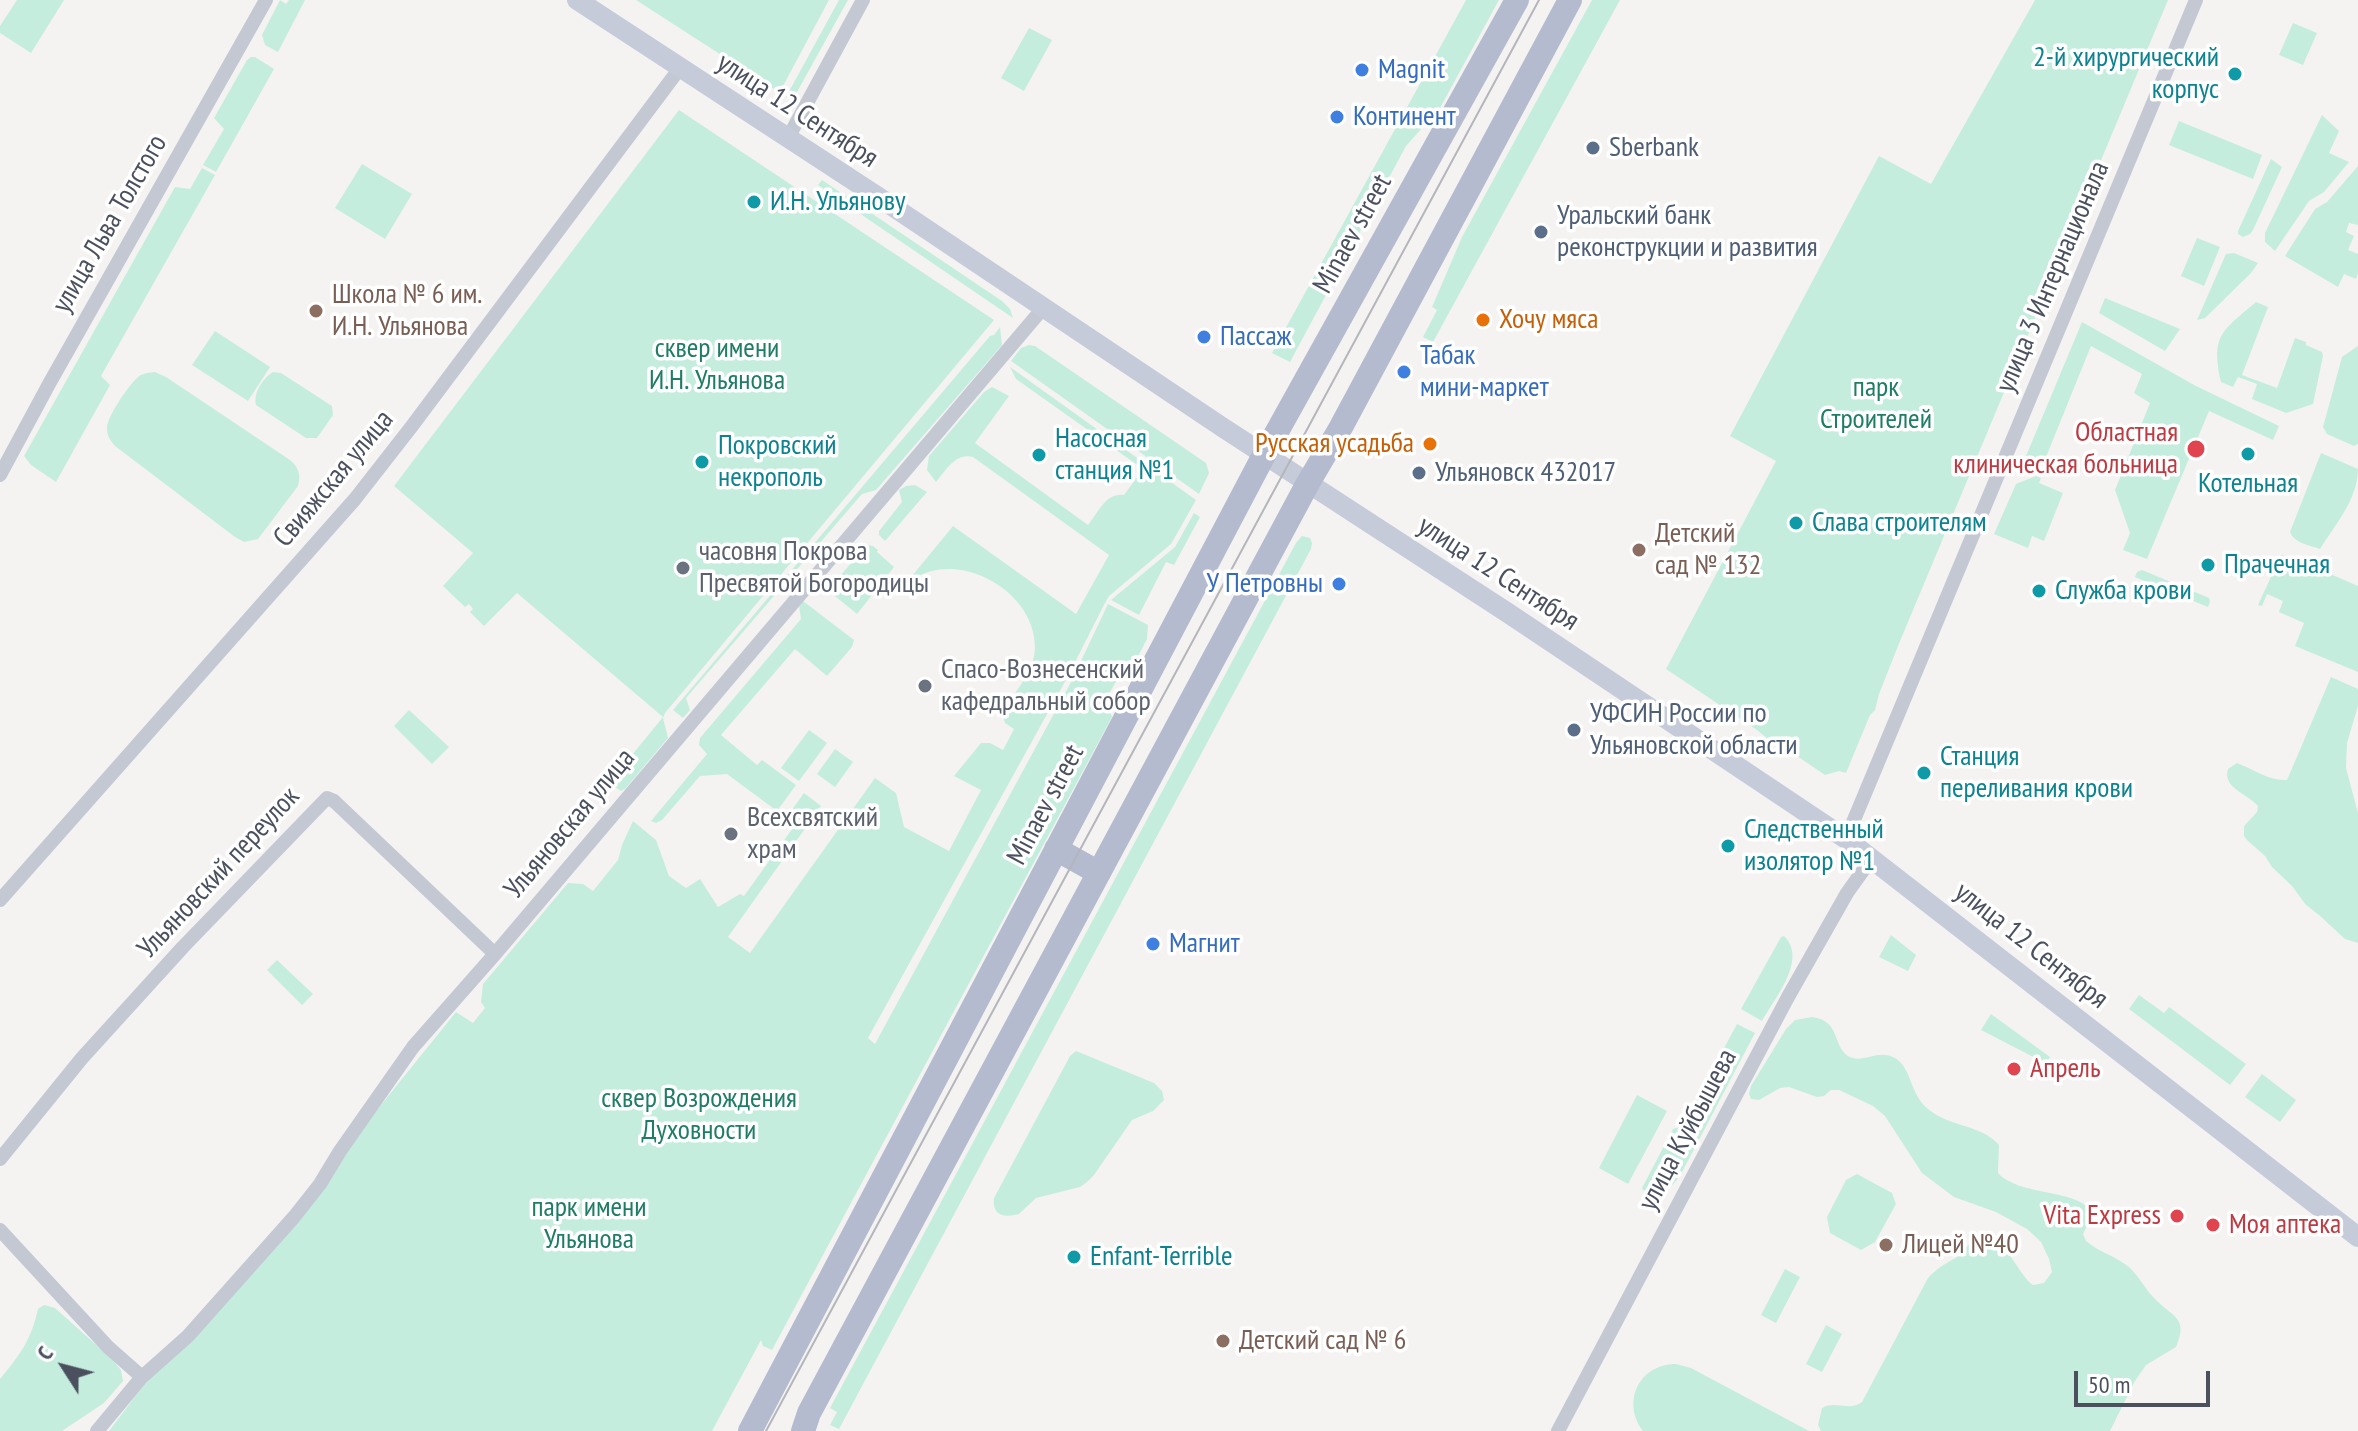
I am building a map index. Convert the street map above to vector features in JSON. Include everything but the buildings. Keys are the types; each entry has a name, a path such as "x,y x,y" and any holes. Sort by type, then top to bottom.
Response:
{"main road":[{"name":"улица 12 Сентября","path":"577,0 1846,839 2358,1237"},
{"name":"Minaev street","path":"754,1430 1264,455 1517,0"},
{"path":"803,1431 809,1413 1570,0"},
{"path":"1056,849 1099,873"}],"street":[{"name":"улица Льва Толстого","path":"0,475 266,0"},
{"path":"788,138 863,0"},
{"name":"улица 3 Интернационала","path":"1846,839 2196,0"},
{"name":"Свияжская улица","path":"0,900 355,499 680,68"},
{"name":"Ульяновская улица","path":"97,1431 142,1377 188,1336 294,1217 413,1047 1044,307"},
{"name":"Ульяновский переулок","path":"0,1159 82,1058 183,947 327,798 334,801 495,954"},
{"name":"улица Куйбышева","path":"1558,1431 1816,947 1847,893 1872,858"},
{"path":"0,1230 108,1347 142,1377"}],"green space":[{"path":"17,0 64,0 31,53 0,33 0,26"},
{"path":"280,0 286,4 289,0 305,0 278,52 265,45 262,35"},
{"path":"636,0 829,0 783,86 774,89"},
{"path":"839,0 848,0 792,101 786,97"},
{"path":"1466,0 1499,0 1440,108 1406,146 1290,362 1272,353"},
{"path":"1592,0 1620,0 1433,342 1423,337 1437,310 1432,307 1462,237"},
{"name":"парк Строителей","path":"2035,0 2168,0 1898,646 1875,710 1870,715 1846,773 1839,771 1825,775 1800,758 1785,753 1757,730 1666,669 1776,461 1730,436 1879,156 1931,184"},
{"path":"2293,23 2317,33 2303,65 2279,55"},
{"path":"1029,28 1052,40 1024,91 1001,78"},
{"path":"251,57 274,69 216,172 203,165 224,129 214,118"},
{"name":"сквер имени И.Н. Ульянова","path":"679,110 994,320 665,713 663,718 668,738 621,791 609,783 663,717 517,593 484,626 470,612 473,609 469,604 465,607 443,586 473,553 394,486"},
{"path":"2322,115 2339,131 2329,153 2349,162 2324,192 2309,201 2275,251 2265,242 2265,233"},
{"path":"2179,121 2262,155 2253,179 2169,145"},
{"path":"2271,159 2282,167 2253,230 2243,237 2238,231"},
{"path":"362,164 412,194 385,239 335,208"},
{"path":"2358,166 2358,225 2349,223 2346,232 2354,236 2348,250 2358,254 2358,273 2356,279 2344,274 2338,287 2285,256 2315,209 2327,202"},
{"path":"202,168 215,175 101,376 110,385 56,482 31,465 24,456 175,187 190,189"},
{"path":"822,180 1002,301 1013,318 818,185"},
{"path":"2197,238 2220,247 2204,286 2181,276"},
{"path":"2234,253 2258,263 2205,318 2197,320 2226,254"},
{"path":"2105,298 2180,329 2165,351 2099,313"},
{"path":"2256,302 2268,307 2242,375 2277,388 2295,338 2306,342 2306,345 2322,352 2323,356 2313,404 2286,413 2252,399 2257,384 2238,377 2233,387 2221,382 2218,344 2227,328"},
{"path":"2082,322 2196,386 2279,426 2273,440 2209,411 2147,559 2123,550 2130,533 2115,490 2150,403 2134,393 2142,374 2091,346 2046,457 2026,456"},
{"path":"1000,327 1002,345 876,490 862,494 686,698 690,710 683,718 673,710 990,336"},
{"path":"215,331 270,367 248,401 192,365"},
{"path":"1035,346 1206,463 1209,473 1199,494 1011,361 1021,348"},
{"path":"2358,346 2358,444 2354,446 2327,434 2323,427 2342,357"},
{"name":"парк имени Ульянова","path":"1010,367 1196,500 1171,544 1109,596 868,1038 875,1044 1070,684 1108,604 1148,625 1147,639 1128,676 1118,678 1106,699 1112,717 772,1350 763,1346 761,1340 712,1431 109,1431 456,1012 473,1023 485,1008 481,1002 483,984 568,883 583,884 593,891 618,860 633,821 656,840 669,876 686,888 700,879 718,907 740,894 744,896 795,825 786,818 804,793 821,806 728,937 750,953 875,778 896,793 904,827 949,851 981,790 954,776 981,743 990,743 1003,750 1014,729 1005,723 1002,714 1027,675 1035,648 1032,628 1023,610 1010,594 993,582 953,569 933,571 915,578 912,576 953,526 1076,614 1109,555 973,457 956,460 936,482 927,470 929,456 984,392 992,387 1009,396 975,443 1088,525 1107,500 1124,495 1143,469 1016,379"},
{"path":"155,372 295,466 299,475 298,486 258,539 244,542 235,537 110,440 108,423 119,402 139,376"},
{"path":"273,372 281,373 332,406 333,415 317,438 306,438 256,405 260,386"},
{"path":"2321,453 2358,469 2350,501 2320,549 2298,541 2290,532"},
{"path":"2036,476 2041,478 2039,483 2063,493 2044,541 2032,536 2028,548 1994,534 2016,484"},
{"path":"915,485 927,492 885,541 879,531 902,502 899,490"},
{"path":"1194,513 1200,517 1174,565 1166,562 1139,615 1111,600 1175,547"},
{"path":"1302,536 1310,538 1311,549 839,1429 830,1425 837,1412 830,1408"},
{"path":"867,545 878,550 894,567 857,614 819,583 824,577 839,577"},
{"path":"2281,555 2358,586 2358,672 2295,646 2304,623 2279,612 2283,601 2267,594 2262,606 2258,605"},
{"path":"2142,570 2209,598 2208,607 2135,577"},
{"path":"803,601 854,640 852,647 827,676 795,649 721,735 757,765 762,760 796,785 777,811 727,774 700,776 662,820 656,823 651,821 707,754 699,745 700,738 801,619 799,606"},
{"path":"2331,677 2358,689 2358,706 2347,743 2346,768 2358,813 2358,943 2345,939 2306,905 2265,856 2247,840 2244,826 2257,812 2258,806 2232,786 2227,776 2228,769 2237,763 2267,777 2287,780"},
{"path":"409,710 449,747 432,764 394,726"},
{"path":"809,730 827,743 799,781 781,768"},
{"path":"835,749 853,762 835,787 817,774"},
{"path":"1891,935 1916,955 1908,971 1879,957"},
{"path":"1784,936 1793,956 1791,967 1762,1021 1741,1009"},
{"path":"277,960 313,994 302,1005 267,970"},
{"path":"2139,995 2164,1013 2169,1007 2246,1064 2230,1085 2129,1009"},
{"path":"1991,1014 2050,1057 2047,1064 1981,1030"},
{"path":"1812,1017 1828,1023 1848,1056 1859,1059 1889,1055 1901,1062 1917,1096 1928,1109 1946,1120 1992,1138 1999,1145 1998,1173 2008,1181 2076,1200 2086,1206 2093,1214 2083,1234 2086,1241 2129,1267 2153,1297 2178,1320 2181,1330 2176,1347 2146,1365 2110,1431 1821,1431 1818,1425 1822,1408 1852,1406 1862,1402 1928,1278 1962,1254 1974,1239 1987,1237 2003,1247 2033,1285 2044,1283 2052,1272 2041,1242 2027,1229 1996,1212 1954,1197 1922,1173 1885,1116 1873,1106 1839,1090 1831,1090 1817,1097 1789,1087 1780,1088 1759,1100 1751,1099 1751,1086 1786,1029 1795,1020"},
{"path":"1737,1024 1755,1033 1682,1172 1666,1189 1656,1192 1643,1190 1673,1129 1682,1126"},
{"path":"1076,1051 1154,1083 1162,1091 1164,1100 1153,1111 1132,1120 1094,1175 1080,1187 1036,1198 1019,1214 1000,1214 995,1209 994,1198 1070,1056"},
{"path":"2262,1074 2296,1100 2280,1122 2245,1097"},
{"path":"1637,1095 1667,1111 1628,1184 1599,1168"},
{"path":"1857,1174 1892,1193 1896,1204 1875,1242 1861,1250 1830,1233 1827,1217 1846,1180"},
{"path":"1785,1269 1800,1277 1776,1323 1761,1315"},
{"path":"44,1305 55,1308 112,1359 121,1370 123,1381 104,1403 62,1431 0,1431 0,1379 24,1347 38,1309"},
{"path":"1826,1325 1842,1334 1822,1372 1806,1364"},
{"path":"1676,1364 1691,1368 1809,1431 1643,1431 1634,1408 1637,1387 1652,1370"}],"tram line":[{"path":"766,1431 1539,0"}],"place":[{"name":"Magnit","path":"1362,70"},
{"name":"2-й хирургический корпус","path":"2235,74"},
{"name":"Континент","path":"1337,117"},
{"name":"Sberbank","path":"1593,148"},
{"name":"И.Н. Ульянову","path":"754,202"},
{"name":"Уральский банк реконструкции и развития","path":"1541,232"},
{"name":"Школа № 6 им. И.Н. Ульянова","path":"316,311"},
{"name":"Хочу мяса","path":"1483,320"},
{"name":"Пассаж","path":"1204,337"},
{"name":"Табак мини-маркет","path":"1404,372"},
{"name":"Русская усадьба","path":"1430,444"},
{"name":"Областная клиническая больница","path":"2196,449"},
{"name":"Котельная","path":"2248,454"},
{"name":"Насосная станция №1","path":"1039,455"},
{"name":"Покровский некрополь","path":"702,462"},
{"name":"Ульяновск 432017","path":"1419,473"},
{"name":"Слава строителям","path":"1796,523"},
{"name":"Детский сад № 132","path":"1639,550"},
{"name":"Прачечная","path":"2208,565"},
{"name":"часовня Покрова Пресвятой Богородицы","path":"683,568"},
{"name":"У Петровны","path":"1339,584"},
{"name":"Служба крови","path":"2039,591"},
{"name":"Спасо-Вознесенский кафедральный собор","path":"925,686"},
{"name":"УФСИН России по Ульяновской области","path":"1574,730"},
{"name":"Станция переливания крови","path":"1924,773"},
{"name":"Всехсвятский храм","path":"731,834"},
{"name":"Следственный изолятор №1","path":"1728,846"},
{"name":"Магнит","path":"1153,944"},
{"name":"Апрель","path":"2014,1069"},
{"name":"Vita Express","path":"2177,1216"},
{"name":"Моя аптека","path":"2213,1225"},
{"name":"Лицей №40","path":"1886,1245"},
{"name":"Enfant-Terrible","path":"1074,1257"},
{"name":"Детский сад № 6","path":"1223,1341"}],"park label":[{"name":"сквер Возрождения Духовности","path":"699,1115"}]}
